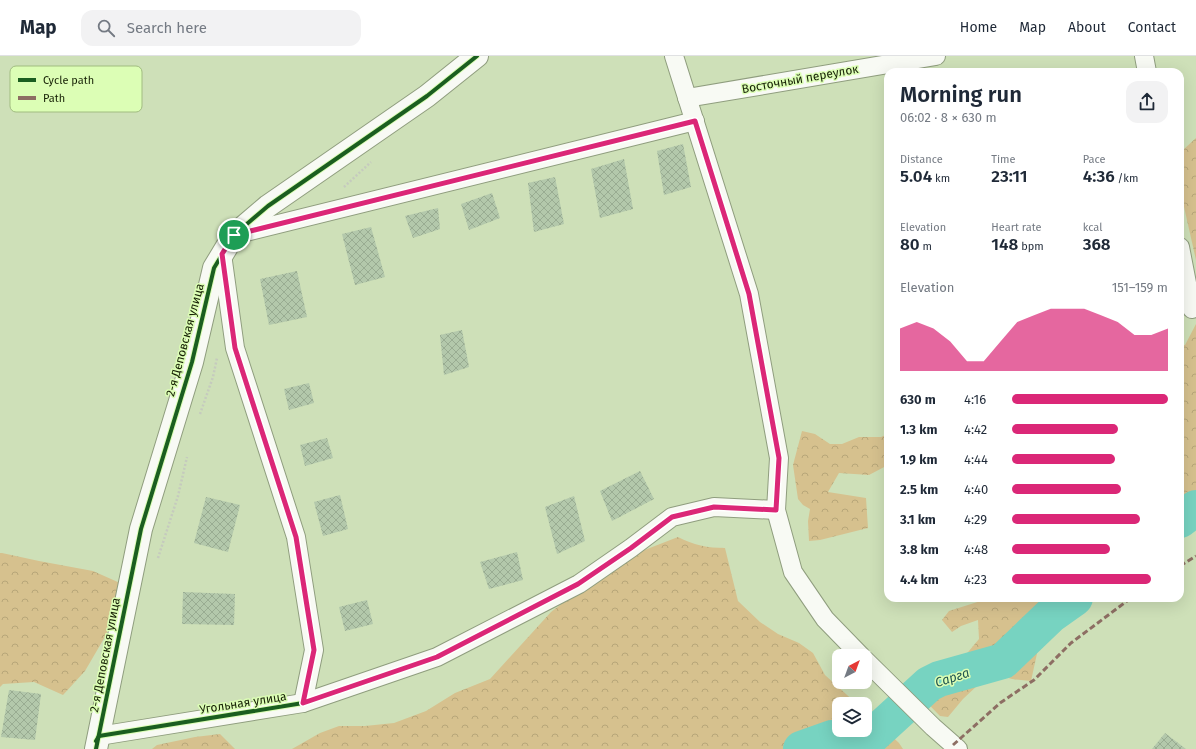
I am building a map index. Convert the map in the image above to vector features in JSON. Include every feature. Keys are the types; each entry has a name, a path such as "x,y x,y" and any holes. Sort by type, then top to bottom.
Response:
{"street":[{"name":"2-я Деповская улица","path":"95,745 141,529 192,362 214,268 234,235 268,206 427,96 477,56"},
{"path":"674,56 749,294 779,458 776,510 793,572 824,619 854,649"},
{"name":"Восточный переулок","path":"687,98 936,56"},
{"path":"1144,56 1146,68"},
{"path":"234,235 695,121"},
{"path":"222,254 235,348 296,537 314,650 303,703"},
{"path":"1184,268 1192,309"},
{"name":"Угольная улица","path":"95,745 303,703 437,657 578,584 631,548 672,517 714,507 776,510"},
{"path":"872,667 958,749"}],"green space":[{"path":"1196,138 1196,260 1184,207 1184,149"},
{"path":"1196,324 1196,512 1184,508 1185,345"},
{"path":"802,431 815,434 830,444 842,444 859,437 884,436 884,467 869,475 839,473 828,492 866,498 868,528 820,540 809,541 808,521 810,509 803,505 798,499 793,465"},
{"path":"678,537 701,546 725,548 738,601 760,622 778,634 799,643 813,653 825,675 832,681 832,689 840,689 849,697 832,697 832,737 872,737 872,718 899,743 903,749 292,749 320,733 339,726 365,726 394,723 426,711 455,693 490,679 551,612 642,551"},
{"path":"0,553 93,571 129,587 122,586 106,635 85,671 63,695 34,682 3,684 0,687"},
{"path":"977,602 1087,602 1070,611 1053,604 1039,618 1038,649 1031,681 1012,679 999,675 979,684 963,699 948,717 940,716 927,702 926,694 929,684 948,676 979,639 978,620 961,626 952,632 942,620 949,611"},
{"path":"220,734 235,749 152,749 157,745 195,737"}],"building":[{"path":"683,144 691,187 664,195 657,151"},
{"path":"624,159 633,209 600,218 591,169"},
{"path":"555,177 564,224 534,232 528,183"},
{"path":"492,193 500,218 469,230 461,204"},
{"path":"438,208 440,229 413,238 405,216"},
{"path":"371,227 385,277 355,285 342,234"},
{"path":"297,271 307,317 269,325 260,279"},
{"path":"462,330 469,367 444,375 440,335"},
{"path":"309,383 314,403 289,410 284,389"},
{"path":"327,438 333,458 305,466 300,445"},
{"path":"640,471 654,499 612,521 600,491"},
{"path":"340,495 348,529 323,536 314,502"},
{"path":"574,496 585,541 557,554 545,507"},
{"path":"206,497 240,505 228,552 194,543"},
{"path":"517,552 523,580 489,589 480,562"},
{"path":"183,592 235,594 234,625 182,624"},
{"path":"367,600 373,624 345,631 339,607"},
{"path":"9,690 41,694 35,740 1,737"},
{"path":"1165,733 1186,749 1152,749"}],"waterway":[{"name":"Сарга","path":"1184,517 1196,508"},
{"name":"Сарга","path":"801,749 832,738 872,736 929,684 939,679 1003,661 1051,615 1069,602"}],"marked path":[{"path":"1184,564 1196,556"},
{"path":"953,745 1000,703 1034,680 1071,643 1126,602"}],"cycle path":[{"path":"96,749 141,529 192,362 214,268 234,235 268,206 427,96 477,56"},
{"path":"96,741 99,736 303,703 437,657 579,584 672,517 714,507 776,510"}],"route":[{"path":"695,121 749,294 779,458 776,510 714,507 672,517 631,548 578,584 437,657 303,703 314,650 296,537 235,348 222,254 234,235 695,121"}]}
